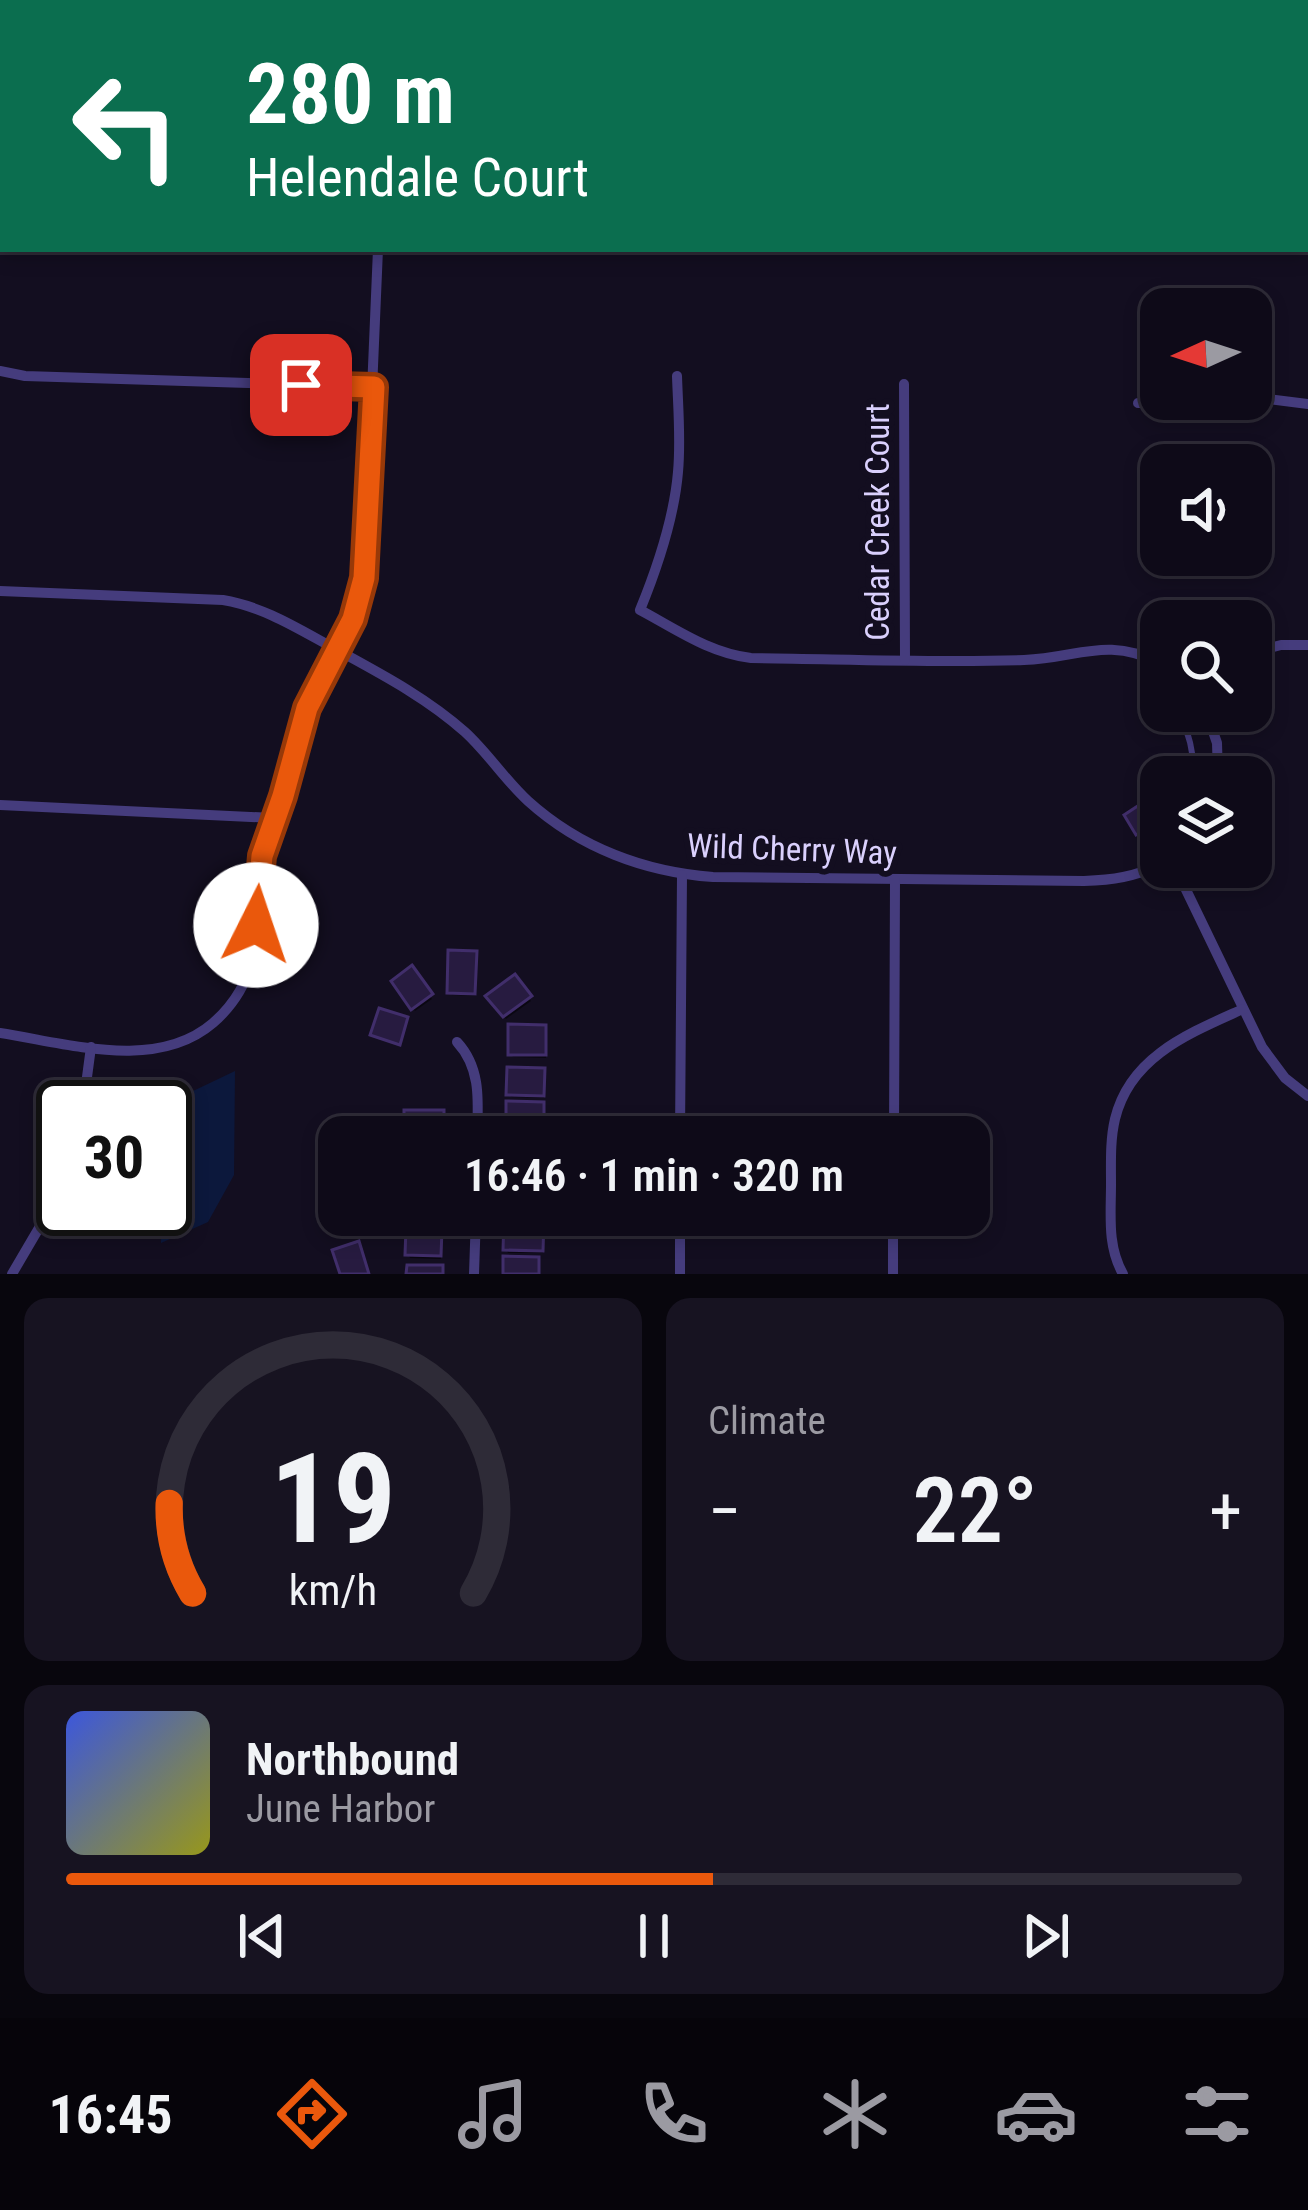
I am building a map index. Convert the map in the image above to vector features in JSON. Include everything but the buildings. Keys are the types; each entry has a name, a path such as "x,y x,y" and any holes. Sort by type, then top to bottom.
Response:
{"street":[{"path":"0,1033 140,1051 175,1044 204,1030 234,1002 250,970 258,878 273,818 307,708 353,619 364,578 379,252"},
{"path":"0,371 26,376 374,387"},
{"path":"677,376 674,499 640,610 696,642 734,656 1022,660 1090,649 1140,655"},
{"name":"Cedar Creek Court","path":"904,384 905,660"},
{"path":"1272,400 1308,404"},
{"name":"Wild Cherry Way","path":"0,591 223,599 272,615 438,708 531,803 569,832 632,862 682,875 1113,880 1140,874"},
{"path":"1272,647 1308,645"},
{"path":"0,805 273,818"},
{"path":"680,1116 682,875"},
{"path":"894,1116 895,880"},
{"path":"1185,888 1272,1063 1308,1096"},
{"path":"1123,1274 1110,1236 1111,1138 1121,1098 1158,1052 1243,1009"},
{"path":"457,1042 475,1071 477,1116"},
{"path":"87,1080 91,1046"},
{"path":"12,1274 36,1233"},
{"path":"474,1274 475,1236"},
{"path":"680,1236 680,1274"},
{"path":"893,1236 893,1274"}],"water":[{"path":"235,1071 234,1175 208,1222 192,1229 192,1092"}],"route":[{"path":"256,925 262,856 307,708 353,619 364,578 374,387 301,385"}]}
